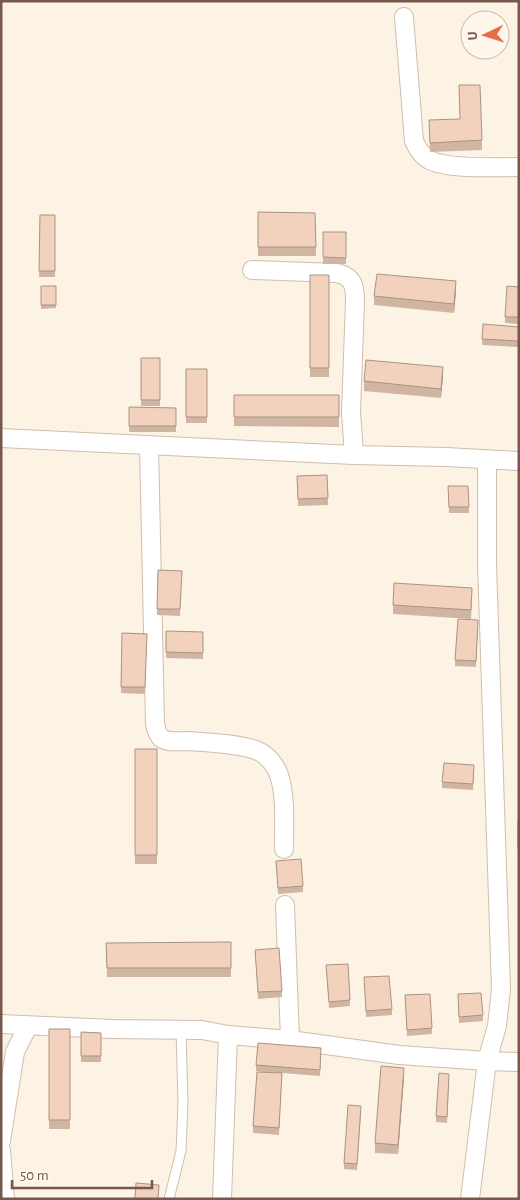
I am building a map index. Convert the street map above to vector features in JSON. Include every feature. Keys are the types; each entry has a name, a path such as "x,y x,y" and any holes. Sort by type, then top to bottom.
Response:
{"street":[{"path":"404,17 414,141 419,151 428,160 444,165 519,167"},
{"path":"252,270 337,273 346,275 352,281 355,290 351,412 354,455"},
{"path":"1,438 519,461"},
{"path":"149,445 155,724 157,732 161,738 168,740 205,742 260,751 271,761 279,775 283,797 284,849"},
{"path":"470,1199 487,1061 497,1026 501,989 488,574 487,460"},
{"path":"285,905 290,1040"},
{"path":"1,1024 112,1029 202,1030 228,1035 290,1040 399,1055 519,1062"},
{"path":"1,1141 15,1052 28,1026"},
{"path":"222,1199 228,1035"},
{"path":"1,1150 5,1199"}],"lane":[{"path":"169,1199 181,1151 183,1102 181,1030"}],"building":[{"path":"459,85 480,85 482,140 430,143 429,120 460,119"},
{"path":"258,212 315,213 316,247 258,247"},
{"path":"40,215 55,215 55,271 39,271"},
{"path":"323,232 346,232 346,258 323,257"},
{"path":"377,274 456,281 454,304 374,296"},
{"path":"310,275 329,275 329,368 310,368"},
{"path":"41,286 56,286 56,305 41,305"},
{"path":"507,286 519,287 519,317 505,317"},
{"path":"483,324 519,327 519,341 482,339"},
{"path":"141,358 160,358 160,400 141,400"},
{"path":"366,360 443,367 441,389 364,381"},
{"path":"186,369 207,369 207,417 186,417"},
{"path":"234,395 339,395 339,417 234,417"},
{"path":"129,407 176,408 176,426 129,426"},
{"path":"327,475 328,498 298,499 297,476"},
{"path":"448,486 468,486 469,507 449,507"},
{"path":"158,570 182,571 180,609 157,609"},
{"path":"394,583 472,588 471,610 393,605"},
{"path":"458,619 478,620 476,661 455,660"},
{"path":"166,631 203,632 203,653 166,652"},
{"path":"122,633 147,634 145,687 121,687"},
{"path":"135,749 157,749 157,855 135,855"},
{"path":"444,763 474,765 473,784 442,782"},
{"path":"519,821 519,849 518,849"},
{"path":"301,859 303,886 278,888 276,861"},
{"path":"231,942 231,968 107,968 106,943"},
{"path":"279,948 282,991 258,992 255,950"},
{"path":"348,964 350,1000 329,1002 326,965"},
{"path":"389,976 392,1009 366,1011 364,977"},
{"path":"481,993 483,1015 459,1017 458,994"},
{"path":"430,994 432,1028 407,1030 405,995"},
{"path":"49,1029 70,1029 70,1120 49,1120"},
{"path":"81,1032 101,1033 101,1056 81,1056"},
{"path":"258,1043 321,1048 320,1070 256,1065"},
{"path":"381,1066 404,1068 398,1145 375,1143"},
{"path":"257,1072 282,1073 279,1128 253,1126"},
{"path":"439,1073 449,1074 447,1117 436,1116"},
{"path":"348,1105 361,1106 357,1164 344,1163"},
{"path":"136,1183 159,1185 158,1199 135,1199"}]}
